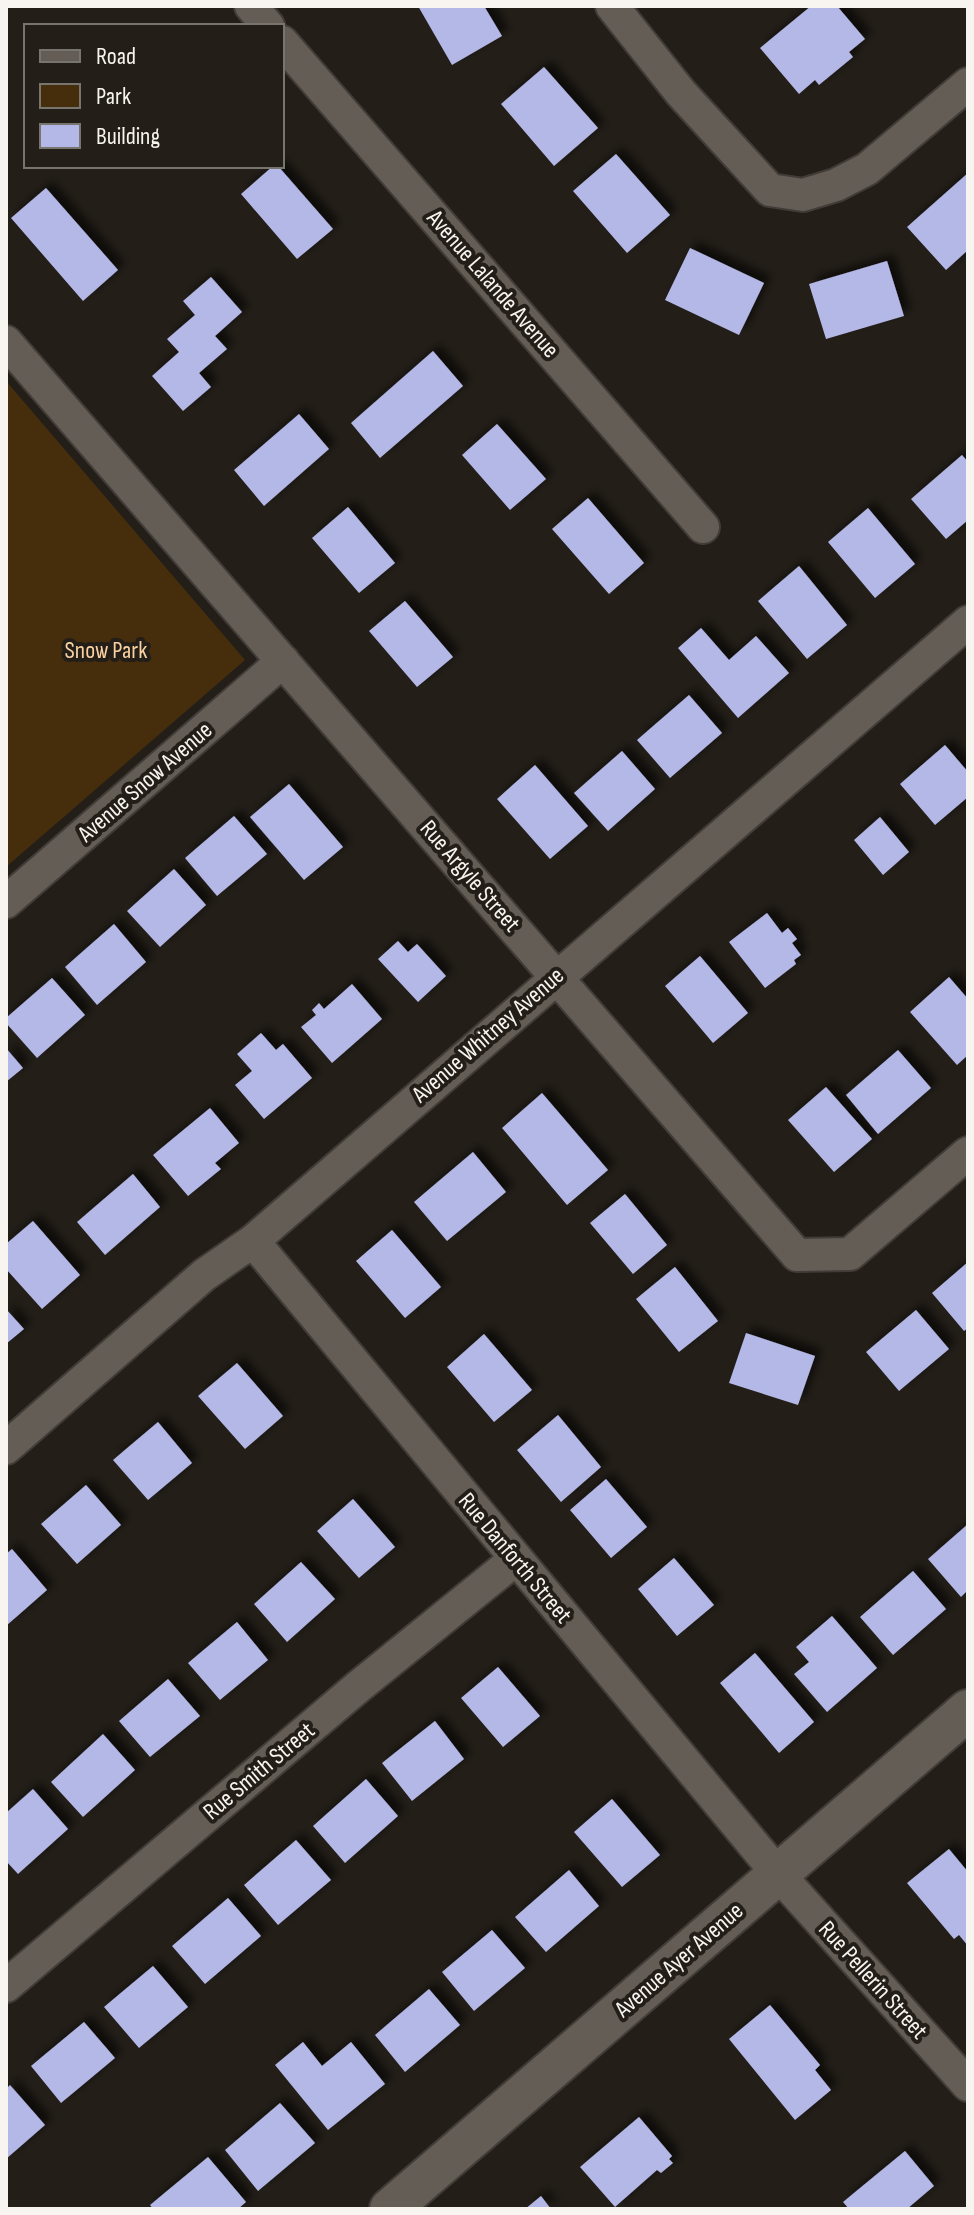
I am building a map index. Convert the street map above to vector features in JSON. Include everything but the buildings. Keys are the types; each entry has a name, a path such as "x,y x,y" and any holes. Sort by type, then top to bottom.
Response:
{"street":[{"path":"251,6 266,24"},
{"path":"612,6 681,93 770,190 803,195 836,185 867,169 968,84"},
{"name":"Avenue Lalande Avenue","path":"284,44 703,527"},
{"name":"Rue Argyle Street","path":"6,342 797,1255 850,1254 968,1153"},
{"name":"Avenue Whitney Avenue","path":"6,1448 204,1275 253,1241 556,975 968,622"},
{"name":"Avenue Snow Avenue","path":"6,902 283,661"},
{"name":"Rue Danforth Street","path":"253,1241 778,1874"},
{"name":"Rue Smith Street","path":"6,1986 346,1698 516,1559"},
{"name":"Avenue Ayer Avenue","path":"390,2209 968,1710"},
{"name":"Rue Pellerin Street","path":"778,1874 968,2085"}],"green space":[{"name":"Snow Park","path":"6,381 245,660 6,867"}]}
